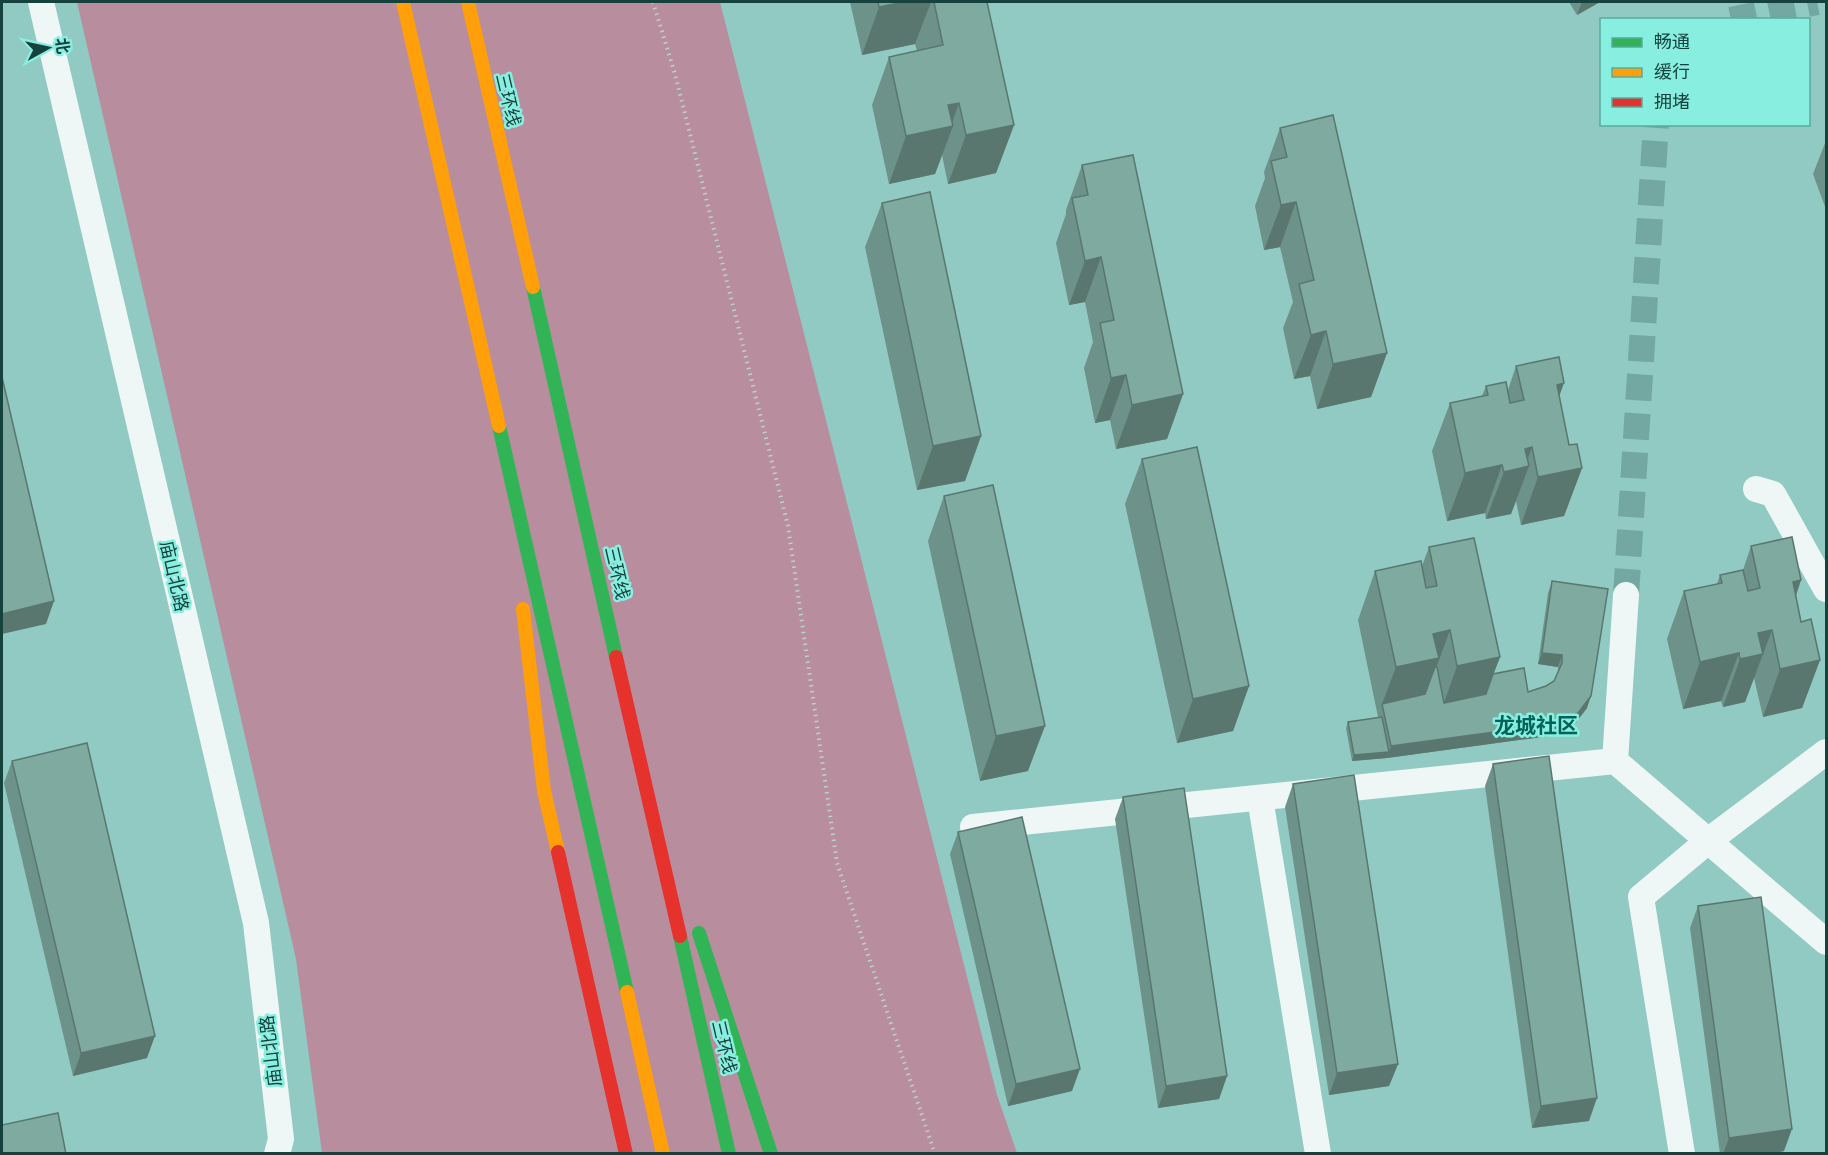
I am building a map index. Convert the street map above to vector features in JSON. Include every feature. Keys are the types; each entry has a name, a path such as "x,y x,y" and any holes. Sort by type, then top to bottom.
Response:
{"highway":[{"path":"403,2 501,428 663,1154"},
{"name":"三环线","path":"468,2 729,1154"},
{"path":"501,428 544,791 626,1154"},
{"path":"638,745 682,881"},
{"path":"694,915 771,1154"}],"street":[{"name":"庙山北路","path":"41,2 256,923 281,1139 277,1154"},
{"path":"1756,489 1773,494 1827,589"},
{"path":"1615,762 1626,595"},
{"path":"1682,1154 1641,897 1708,841 1827,752"},
{"path":"973,827 1615,762 1827,942"},
{"path":"1260,798 1318,1154"}],"path":[{"path":"653,2 675,74 788,526 837,863 935,1154"}],"shaded area":[{"path":"77,2 720,2 997,1095 1017,1153 322,1153 296,959"}],"building":[{"path":"878,2 904,2 879,7"},
{"path":"934,2 987,2 1014,125 966,135 959,103 948,105 953,126 906,136 889,57 943,45"},
{"path":"1333,115 1387,353 1333,364 1326,331 1311,335 1299,284 1314,280 1296,202 1281,205 1271,161 1287,157 1280,128"},
{"path":"1133,155 1183,394 1132,405 1126,375 1111,378 1100,323 1114,320 1101,257 1085,261 1072,198 1088,195 1082,165"},
{"path":"930,192 981,436 933,446 882,203"},
{"path":"1559,357 1564,383 1557,385 1569,445 1577,444 1582,468 1538,477 1532,447 1525,449 1529,466 1504,472 1502,465 1465,473 1450,403 1488,395 1486,386 1506,382 1510,403 1524,400 1516,366"},
{"path":"2,377 54,601 2,614"},
{"path":"1197,447 1249,686 1193,699 1142,459"},
{"path":"993,485 1045,726 996,736 944,496"},
{"path":"1792,537 1801,580 1793,582 1801,622 1811,619 1820,660 1780,669 1772,630 1758,633 1763,654 1740,659 1739,653 1700,662 1684,591 1722,583 1720,575 1743,570 1748,591 1760,588 1751,546"},
{"path":"1474,538 1500,657 1457,666 1450,630 1433,634 1439,658 1396,667 1375,571 1421,561 1426,588 1437,586 1429,547"},
{"path":"1552,581 1608,589 1591,696 1578,713 1553,724 1391,746 1382,704 1425,694 1435,667 1437,667 1444,703 1486,694 1493,674 1524,668 1528,692 1554,681 1562,663 1562,655 1542,653"},
{"path":"1382,717 1389,752 1354,755 1348,722"},
{"path":"87,743 155,1036 81,1053 12,761"},
{"path":"1549,756 1597,1098 1541,1106 1493,764"},
{"path":"1354,775 1398,1064 1337,1073 1293,784"},
{"path":"1184,788 1227,1076 1166,1086 1123,797"},
{"path":"1022,817 1080,1069 1016,1084 958,832"},
{"path":"1761,897 1792,1129 1729,1138 1698,906"},
{"path":"58,1113 66,1154 2,1154 2,1125"}],"tunnel":[{"path":"1741,18 1817,2"},
{"path":"1626,595 1656,126"}],"traffic: fast":[{"path":"533,287 616,657"},
{"path":"499,426 627,992"},
{"path":"699,933 771,1154"},
{"path":"680,936 729,1154"}],"traffic: slow":[{"path":"403,2 499,426"},
{"path":"468,2 533,287"},
{"path":"523,609 544,791 558,852"},
{"path":"627,992 663,1154"}],"traffic: jam":[{"path":"616,657 680,936"},
{"path":"558,852 626,1154"}],"district":[{"name":"龙城社区","path":"1536,726"}]}
